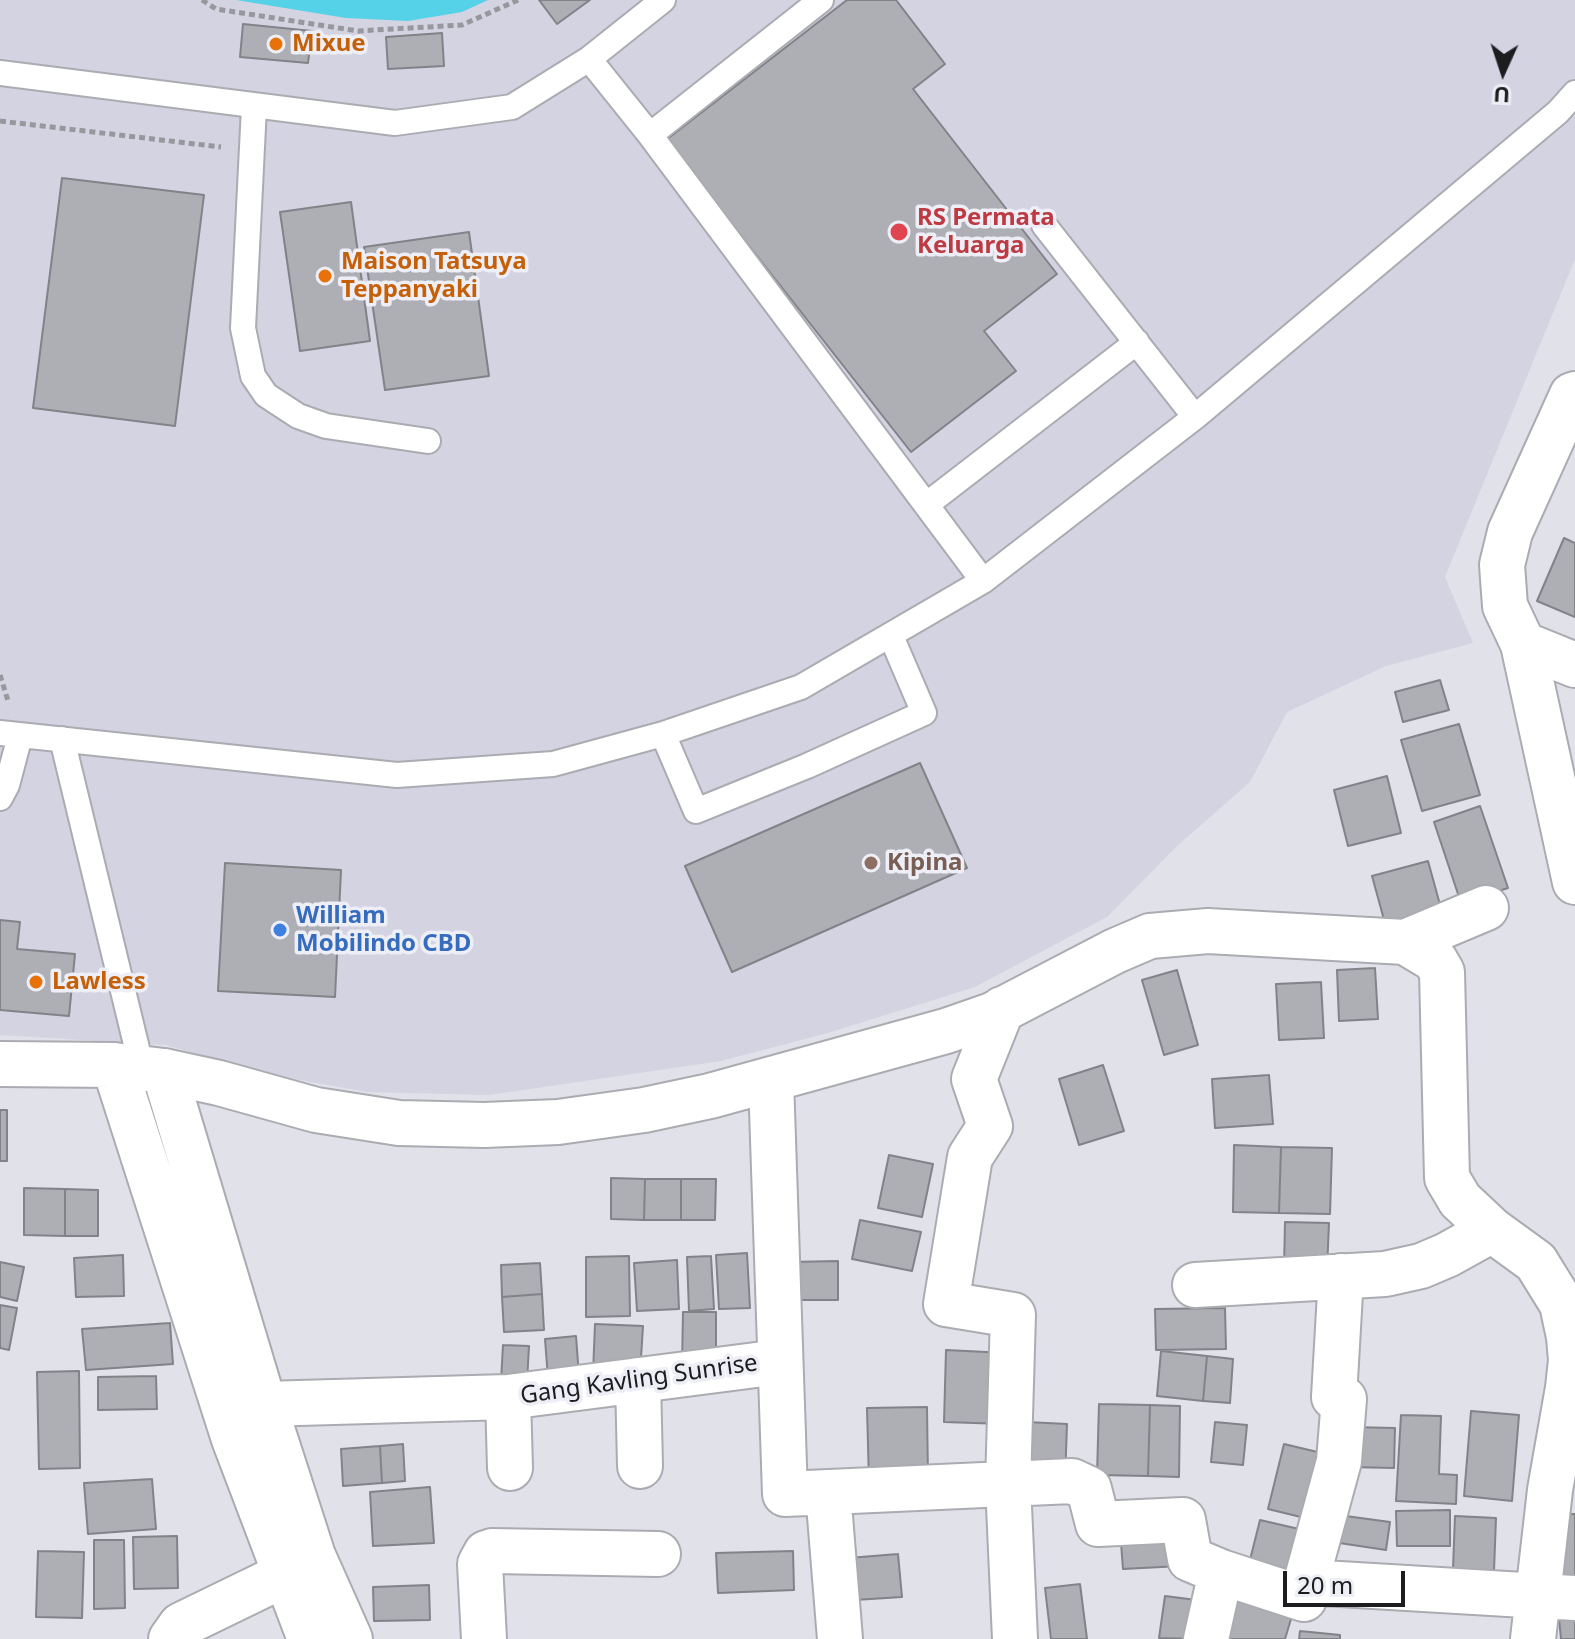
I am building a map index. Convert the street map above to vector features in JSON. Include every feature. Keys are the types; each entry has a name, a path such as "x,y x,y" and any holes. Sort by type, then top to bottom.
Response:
{"street":[{"path":"1575,394 1510,532 1502,565 1505,606 1523,644 1575,882"},
{"path":"1523,644 1575,665"},
{"path":"0,1064 140,1068 219,1083 316,1110 399,1123 484,1125 558,1122 644,1110 771,1080 946,1031 1002,1009 1150,936 1208,931 1405,942 1486,908"},
{"path":"1405,942 1435,960 1442,972 1447,1178 1460,1200 1492,1230 1556,1258 1571,1360 1550,1490 1556,1597 1533,1639"},
{"path":"1002,1009 974,1079 990,1126 970,1157 946,1304 1013,1315 1008,1484 1015,1639"},
{"path":"140,1068 264,1404 313,1556 350,1639"},
{"path":"140,1068 201,1342 310,1639"},
{"name":"Gang Kavling Sunrise","path":"264,1404 508,1397 779,1362 771,1080"},
{"path":"1195,1285 1385,1274 1421,1266 1492,1230"},
{"path":"779,1362 785,1494 1072,1481 1089,1489 1098,1524 1183,1520 1190,1559 1304,1599 1339,1461 1344,1399 1334,1397 1341,1276"},
{"path":"638,1380 640,1466"},
{"path":"508,1397 510,1468"},
{"path":"828,1492 840,1639"},
{"path":"484,1639 480,1564 486,1553 658,1554"},
{"path":"1206,1639 1221,1572"},
{"path":"171,1639 181,1625 284,1575"},
{"path":"1306,1582 1556,1597"}],"lane":[{"path":"0,73 395,123 512,107 589,59 663,0"},
{"path":"650,135 821,0"},
{"path":"589,59 650,135 983,581"},
{"path":"0,798 7,785 10,735 397,775 553,764 663,734 801,687 983,581 1195,417 1558,112 1575,93"},
{"path":"254,107 243,328 253,376 266,395 298,416 326,426 428,441"},
{"path":"1044,225 1195,417"},
{"path":"926,505 1137,342"},
{"path":"663,734 696,811 807,766 924,713 891,636"},
{"path":"62,739 140,1068"}],"path":[{"path":"202,0 216,9 358,31 462,25 518,0"},
{"path":"0,121 252,151"}],"shaded area":[{"path":"0,0 1575,0 1575,259 1445,577 1473,643 1386,666 1287,712 1250,782 1177,846 1107,917 975,987 828,1033 721,1061 489,1095 367,1092 272,1075 166,1045 0,1035"}],"water":[{"path":"236,0 488,0 462,12 408,21 346,18"}],"building":[{"path":"539,0 590,0 557,24"},
{"path":"847,0 896,0 945,64 913,89 1057,274 984,331 1016,371 911,452 666,140"},
{"name":"Mixue","path":"243,24 312,31 308,63 240,57"},
{"path":"442,33 444,66 388,69 386,37"},
{"path":"62,178 204,195 175,426 33,408"},
{"name":"Maison Tatsuya Teppanyaki","path":"351,202 370,341 300,351 280,212"},
{"path":"469,232 489,376 385,390 364,247"},
{"path":"1564,538 1575,543 1575,617 1537,601"},
{"path":"1440,680 1449,710 1403,722 1395,692"},
{"path":"1459,724 1480,795 1422,811 1401,740"},
{"path":"920,763 967,868 732,972 685,866"},
{"path":"1387,776 1401,833 1348,846 1334,790"},
{"path":"1480,806 1508,888 1461,903 1434,822"},
{"path":"1428,861 1442,912 1386,927 1372,876"},
{"name":"William Mobilindo CBD","path":"225,863 341,870 335,997 218,991"},
{"name":"Lawless","path":"0,920 20,922 17,949 75,954 69,1016 0,1010"},
{"path":"1375,968 1378,1019 1339,1021 1337,970"},
{"path":"1177,970 1198,1045 1164,1055 1142,980"},
{"path":"1321,982 1324,1038 1279,1040 1276,984"},
{"path":"1103,1065 1124,1131 1079,1145 1059,1079"},
{"path":"1269,1075 1273,1124 1215,1128 1212,1079"},
{"path":"0,1110 7,1110 7,1161 0,1161"},
{"path":"1234,1145 1281,1147 1279,1213 1233,1212"},
{"path":"1281,1147 1332,1148 1330,1214 1279,1213"},
{"path":"889,1155 933,1164 922,1217 878,1208"},
{"path":"611,1178 645,1179 644,1220 611,1219"},
{"path":"645,1179 681,1179 681,1220 644,1220"},
{"path":"681,1179 716,1179 715,1220 681,1220"},
{"path":"24,1188 65,1189 65,1236 24,1235"},
{"path":"65,1189 98,1190 98,1236 65,1236"},
{"path":"860,1220 921,1232 912,1271 852,1259"},
{"path":"1285,1222 1329,1223 1327,1270 1284,1268"},
{"path":"747,1253 750,1308 719,1309 716,1255"},
{"path":"123,1255 124,1296 76,1297 74,1258"},
{"path":"629,1256 630,1316 586,1317 586,1257"},
{"path":"711,1256 714,1309 689,1311 687,1257"},
{"path":"677,1260 679,1309 637,1311 634,1263"},
{"path":"838,1261 838,1300 789,1300 790,1262"},
{"path":"0,1262 24,1267 17,1301 0,1297"},
{"path":"540,1263 542,1294 502,1297 501,1265"},
{"path":"542,1294 544,1330 504,1332 502,1297"},
{"path":"0,1305 17,1308 9,1350 0,1348"},
{"path":"1225,1308 1226,1349 1156,1350 1155,1309"},
{"path":"683,1312 716,1312 716,1366 682,1366"},
{"path":"170,1323 173,1364 86,1370 82,1329"},
{"path":"595,1324 643,1326 640,1374 593,1373"},
{"path":"576,1336 579,1376 548,1378 545,1339"},
{"path":"503,1345 529,1346 527,1382 501,1381"},
{"path":"946,1350 1006,1353 1004,1424 944,1422"},
{"path":"1161,1351 1207,1356 1203,1401 1157,1396"},
{"path":"1207,1356 1233,1359 1230,1403 1203,1401"},
{"path":"79,1371 80,1468 39,1469 37,1372"},
{"path":"156,1376 157,1409 98,1410 98,1377"},
{"path":"1099,1404 1150,1405 1148,1476 1097,1475"},
{"path":"1150,1405 1180,1406 1179,1477 1148,1476"},
{"path":"927,1407 928,1480 869,1482 867,1408"},
{"path":"1471,1411 1519,1415 1512,1501 1464,1496"},
{"path":"1401,1415 1441,1416 1439,1474 1457,1475 1456,1504 1396,1501"},
{"path":"1027,1422 1067,1424 1065,1480 1024,1478"},
{"path":"1215,1422 1247,1425 1243,1465 1211,1462"},
{"path":"1349,1427 1395,1428 1394,1468 1348,1467"},
{"path":"403,1444 405,1481 382,1483 380,1446"},
{"path":"1284,1444 1330,1455 1313,1520 1268,1509"},
{"path":"380,1446 382,1483 343,1486 341,1449"},
{"path":"152,1479 156,1529 88,1534 84,1483"},
{"path":"430,1487 434,1543 373,1546 370,1492"},
{"path":"1450,1510 1450,1546 1397,1546 1396,1511"},
{"path":"1331,1514 1390,1522 1386,1550 1326,1541"},
{"path":"1554,1514 1575,1514 1575,1589 1553,1589"},
{"path":"1455,1516 1496,1518 1494,1571 1453,1569"},
{"path":"1260,1520 1312,1532 1303,1573 1250,1560"},
{"path":"1179,1527 1181,1566 1123,1569 1120,1530"},
{"path":"177,1536 178,1588 134,1589 133,1537"},
{"path":"94,1540 124,1540 125,1608 94,1609"},
{"path":"38,1551 84,1552 82,1618 36,1617"},
{"path":"793,1551 794,1590 718,1593 716,1553"},
{"path":"898,1554 902,1597 839,1601 836,1559"},
{"path":"1080,1584 1087,1639 1051,1639 1045,1588"},
{"path":"429,1585 430,1620 374,1621 373,1587"},
{"path":"1233,1591 1294,1609 1285,1639 1227,1639"},
{"path":"1165,1596 1204,1601 1199,1639 1159,1638"},
{"path":"1575,1616 1575,1639 1561,1639 1559,1618"},
{"path":"1300,1631 1340,1635 1340,1639 1299,1639"}],"place":[{"name":"Mixue","path":"276,44"},
{"name":"RS Permata Keluarga","path":"899,232"},
{"name":"Maison Tatsuya Teppanyaki","path":"325,276"},
{"name":"Kipina","path":"871,863"},
{"name":"William Mobilindo CBD","path":"280,930"},
{"name":"Lawless","path":"36,982"}]}
